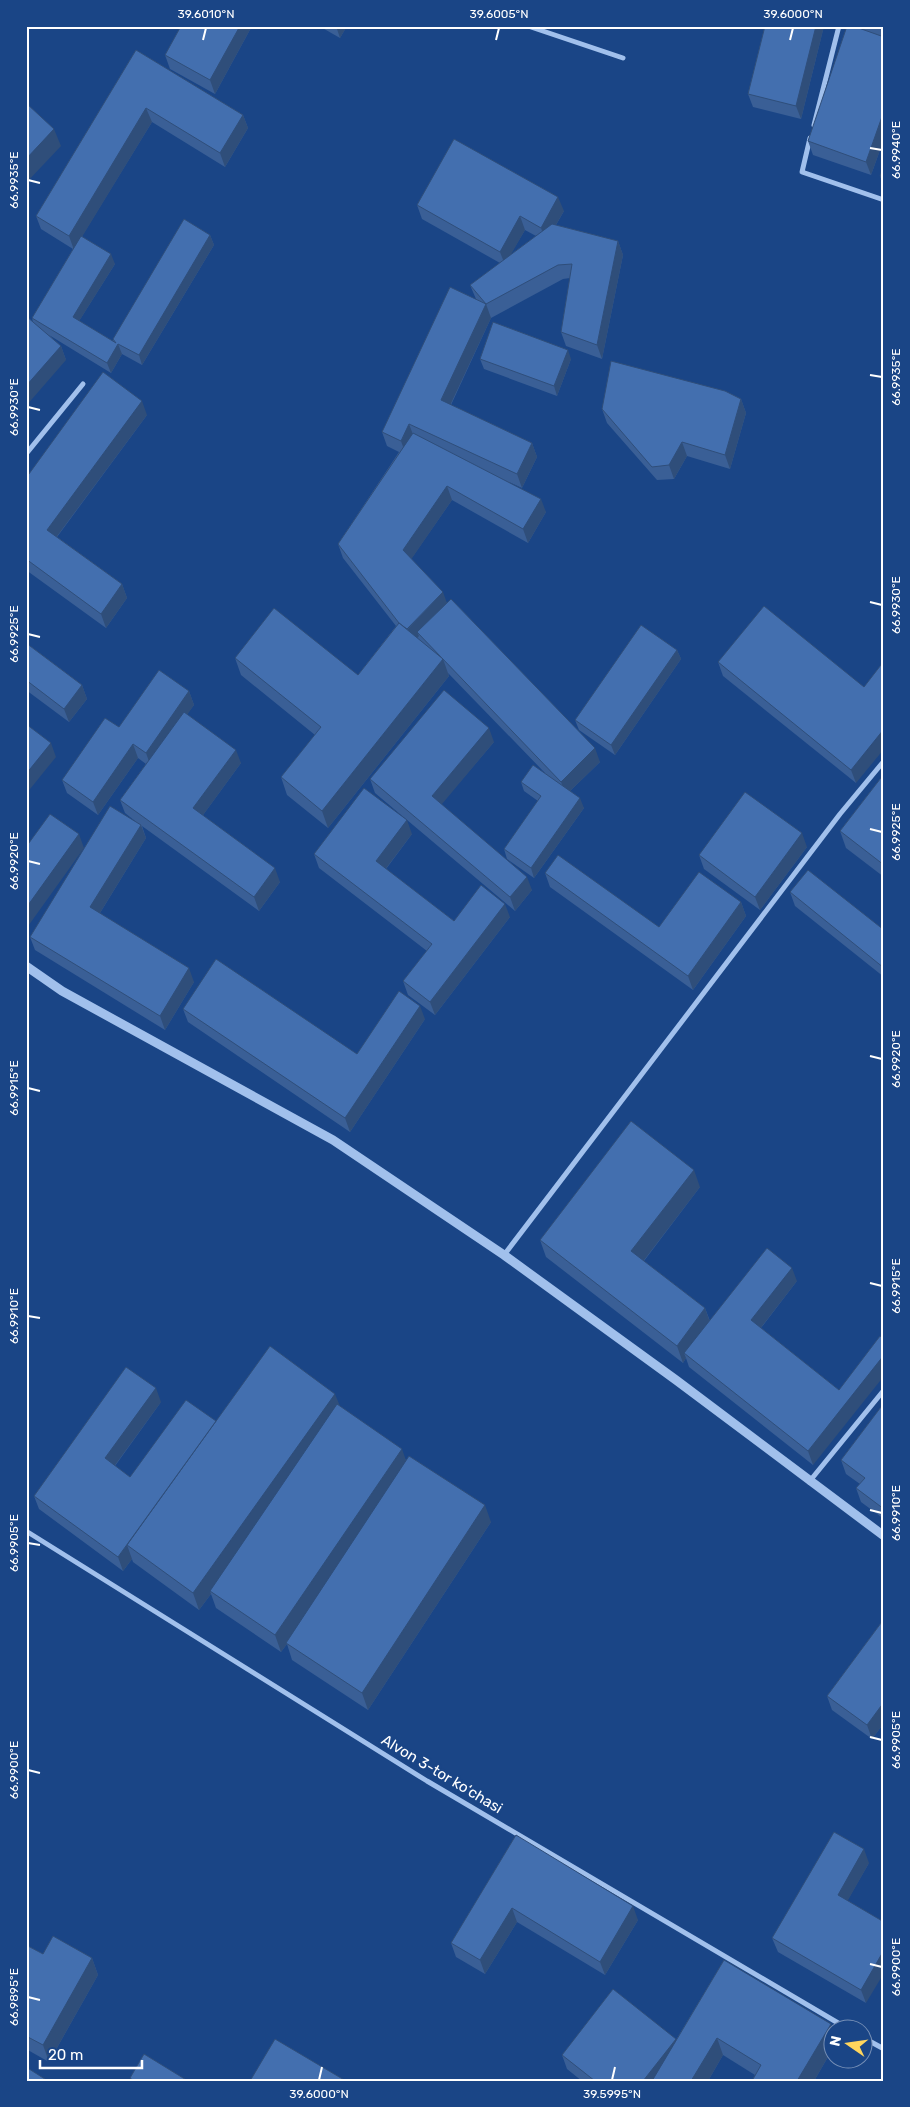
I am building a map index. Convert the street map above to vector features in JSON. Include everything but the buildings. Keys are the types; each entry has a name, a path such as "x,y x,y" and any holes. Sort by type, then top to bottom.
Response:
{"street":[{"path":"528,26 624,58"},
{"path":"839,26 802,172 884,200"},
{"path":"26,454 83,384"},
{"path":"504,1255 840,814 884,761"},
{"path":"26,966 62,991 333,1140 504,1255 676,1380 809,1482 884,1536"},
{"path":"809,1482 884,1390"},
{"name":"Alvon 3-tor ko‘chasi","path":"26,1531 427,1781 833,2020"},
{"path":"872,2042 884,2049"}]}
